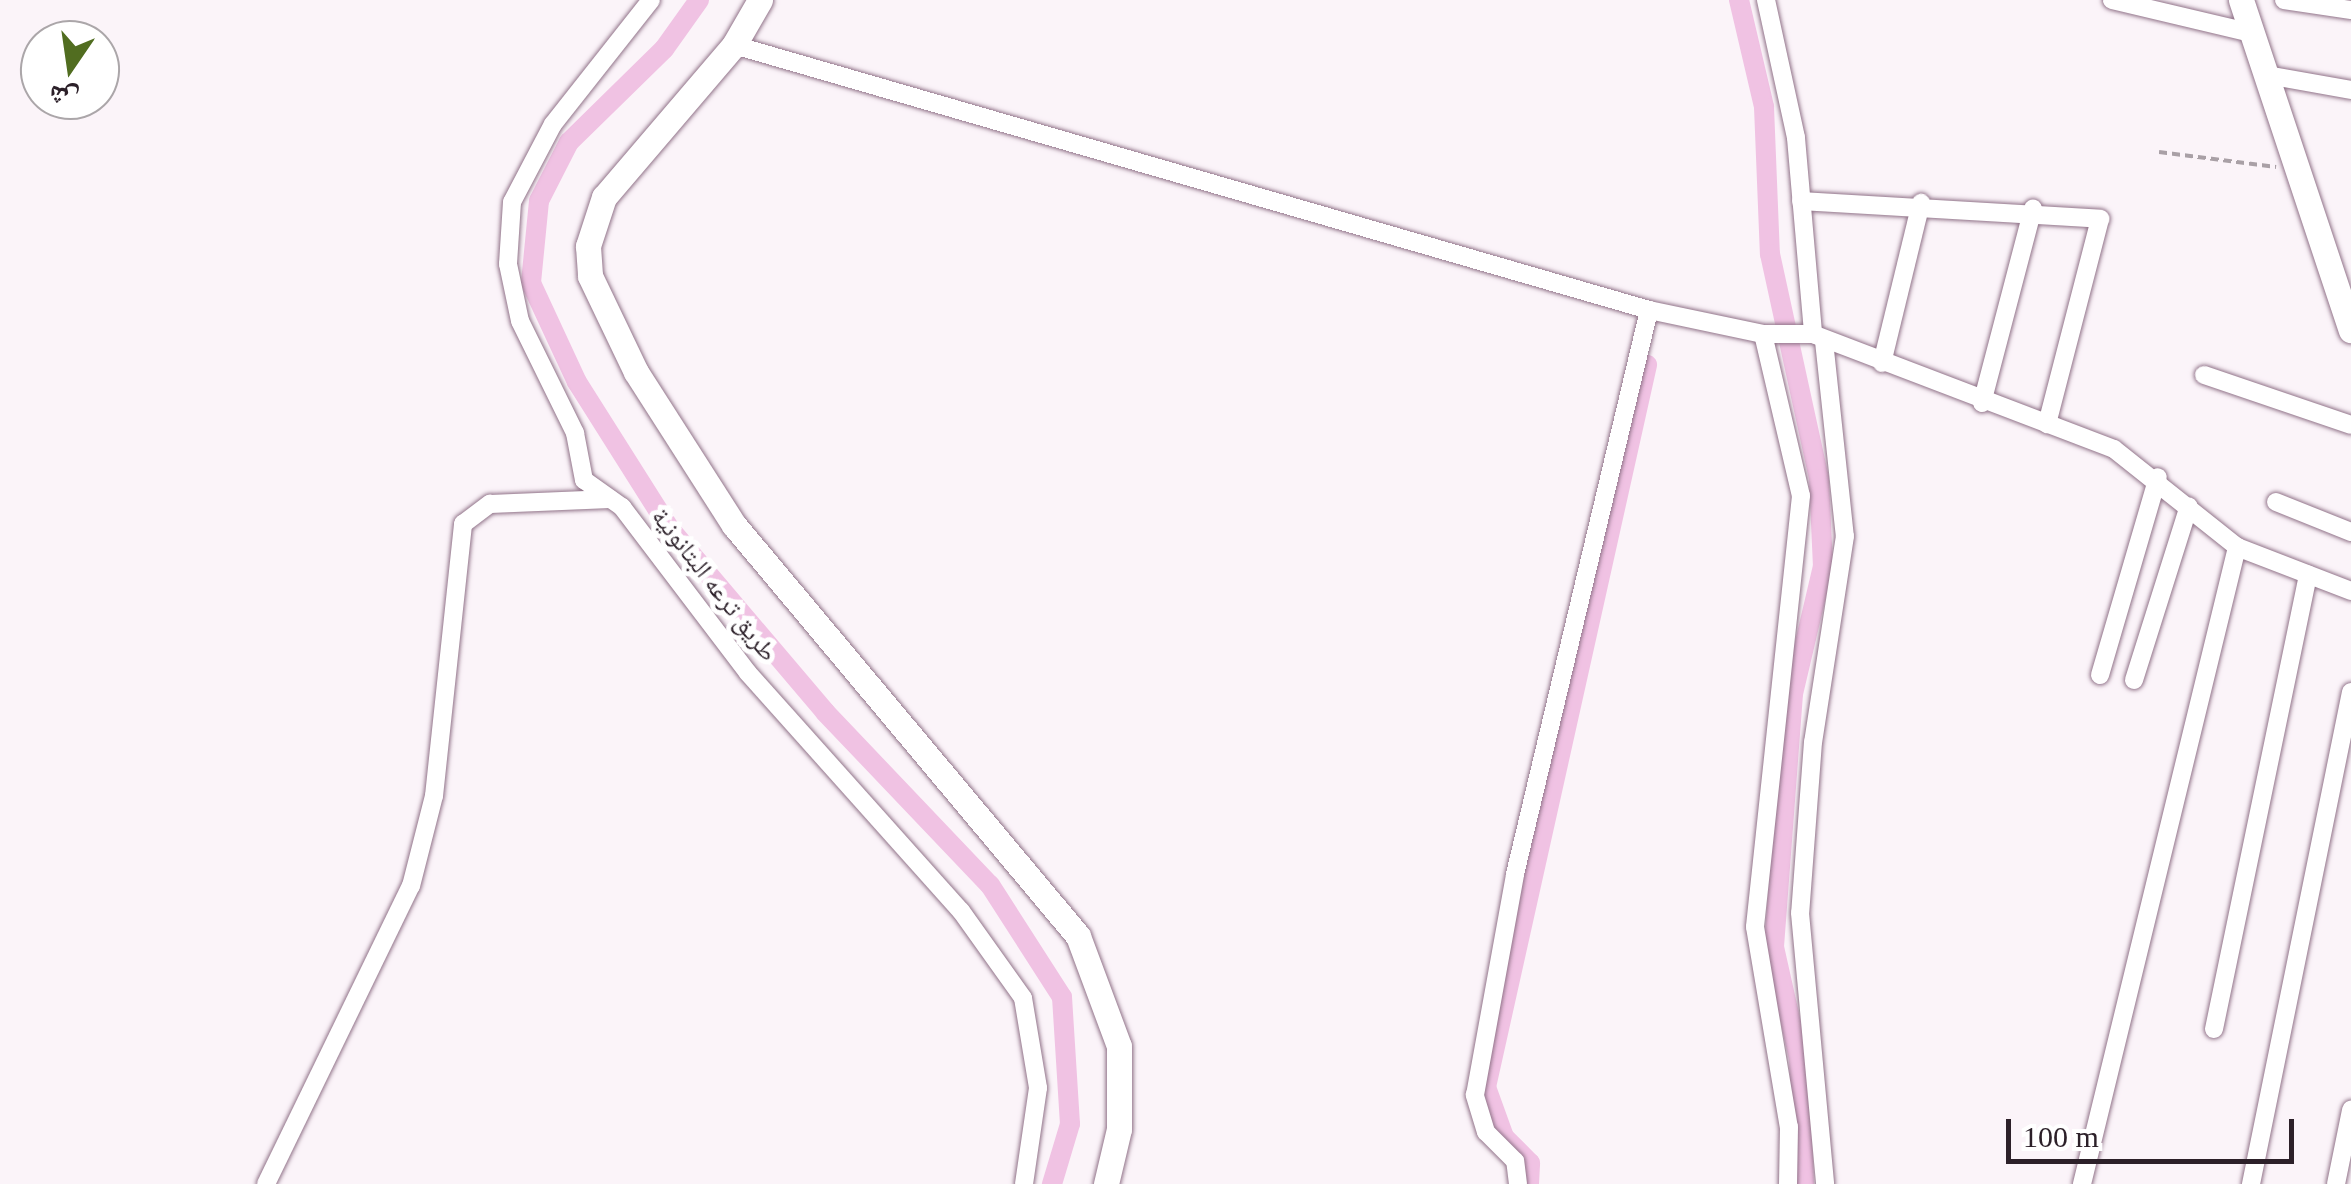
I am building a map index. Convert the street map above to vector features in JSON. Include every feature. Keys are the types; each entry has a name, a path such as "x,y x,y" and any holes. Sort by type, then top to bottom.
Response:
{"street":[{"name":"طريق ترعه البتانونية","path":"652,0 532,158 508,231 511,294 532,356 575,432 584,480 612,499 748,673 961,911 1023,998 1038,1088 1024,1184"},
{"path":"760,0 734,45 604,197 588,246 590,276 636,372 734,525 1078,936 1119,1046 1119,1129 1106,1184"},
{"path":"1766,0 1800,201 1813,335 1845,536 1813,742 1800,913 1825,1184"},
{"path":"2112,0 2252,33"},
{"path":"2241,0 2351,330"},
{"path":"2284,0 2351,10"},
{"path":"734,45 1649,310 1770,334 1813,335 1982,403 2047,424 2158,478 2237,548 2351,591"},
{"path":"2267,75 2351,90"},
{"path":"1800,201 2033,209 2103,222 2047,424"},
{"path":"1882,363 1921,203"},
{"path":"1982,403 2033,209"},
{"path":"1518,1184 1514,1161 1486,1132 1475,1095 1515,874 1649,310"},
{"path":"1770,334 1801,496 1756,927 1789,1127 1788,1184"},
{"path":"2204,375 2351,425"},
{"path":"2100,675 2158,478"},
{"path":"266,1184 411,886 436,780 463,524 490,504 612,499"},
{"path":"2276,502 2351,532"},
{"path":"2134,680 2190,506"},
{"path":"2082,1184 2237,548"},
{"path":"2214,1029 2308,575"},
{"path":"2251,1184 2351,692"},
{"path":"2336,1184 2351,1110"}],"path":[{"path":"2159,152 2300,171"}],"waterway":[{"path":"699,0 664,49 569,142 539,201 531,283 577,382 670,529 825,712 990,885 1062,997 1070,1124 1052,1184"},
{"path":"1739,0 1764,107 1770,254 1819,479 1823,566 1793,694 1774,947 1799,1059 1804,1184"},
{"path":"1529,1184 1530,1163 1504,1137 1486,1087 1647,365"}]}
